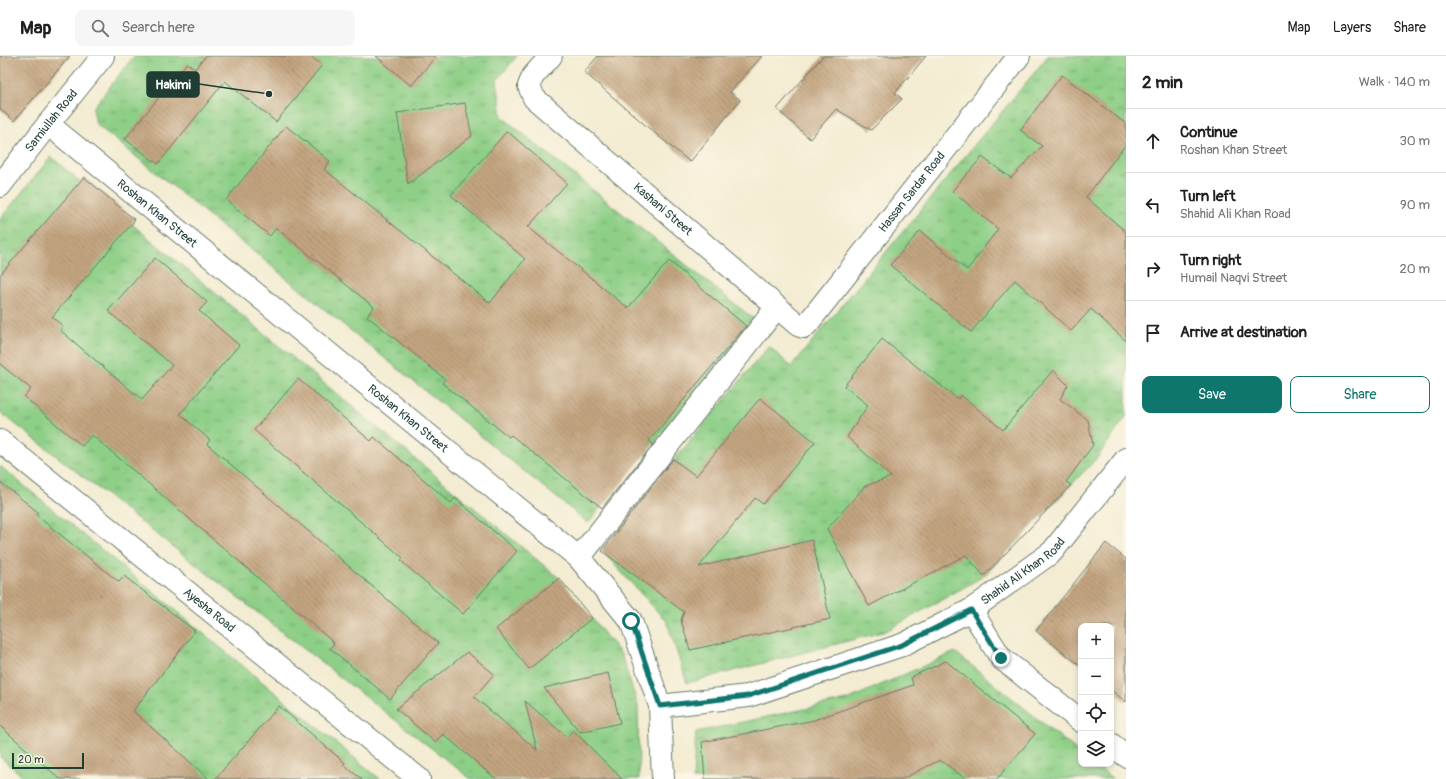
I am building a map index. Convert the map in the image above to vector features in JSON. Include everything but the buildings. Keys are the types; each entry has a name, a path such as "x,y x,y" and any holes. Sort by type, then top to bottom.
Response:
{"street":[{"name":"Samiullah Road","path":"0,186 103,56"},
{"name":"Kashani Street","path":"551,56 533,76 529,86 534,98 798,325 804,327"},
{"name":"Hassan Sardar Road","path":"804,327 1019,56"},
{"name":"Roshan Khan Street","path":"48,124 580,558 631,621 660,706 663,779"},
{"path":"580,558 777,307"},
{"name":"Ayesha Road","path":"0,441 419,779"},
{"name":"Shahid Ali Khan Road","path":"660,706 748,696 902,645 971,610 1052,552 1126,459"},
{"path":"971,610 1001,658 1078,719"},
{"path":"1114,746 1126,756"}],"green space":[{"path":"134,56 517,56 497,80 502,117 755,320 588,523 96,124 93,108"},
{"path":"1048,56 1126,56 1126,417 1097,458 984,576 886,631 687,683 667,622 602,551 674,460 769,346 791,367"},
{"path":"51,157 559,578 621,654 638,706 639,779 471,779 0,412 0,219"},
{"path":"0,466 380,779 26,779 0,757"},
{"path":"955,652 1078,752 1078,767 1098,767 1113,779 693,779 696,732 847,700"}],"place":[{"name":"Hakimi","path":"269,94"}],"route":[{"path":"631,621 660,706 748,696 902,645 971,610 1001,658"}]}
